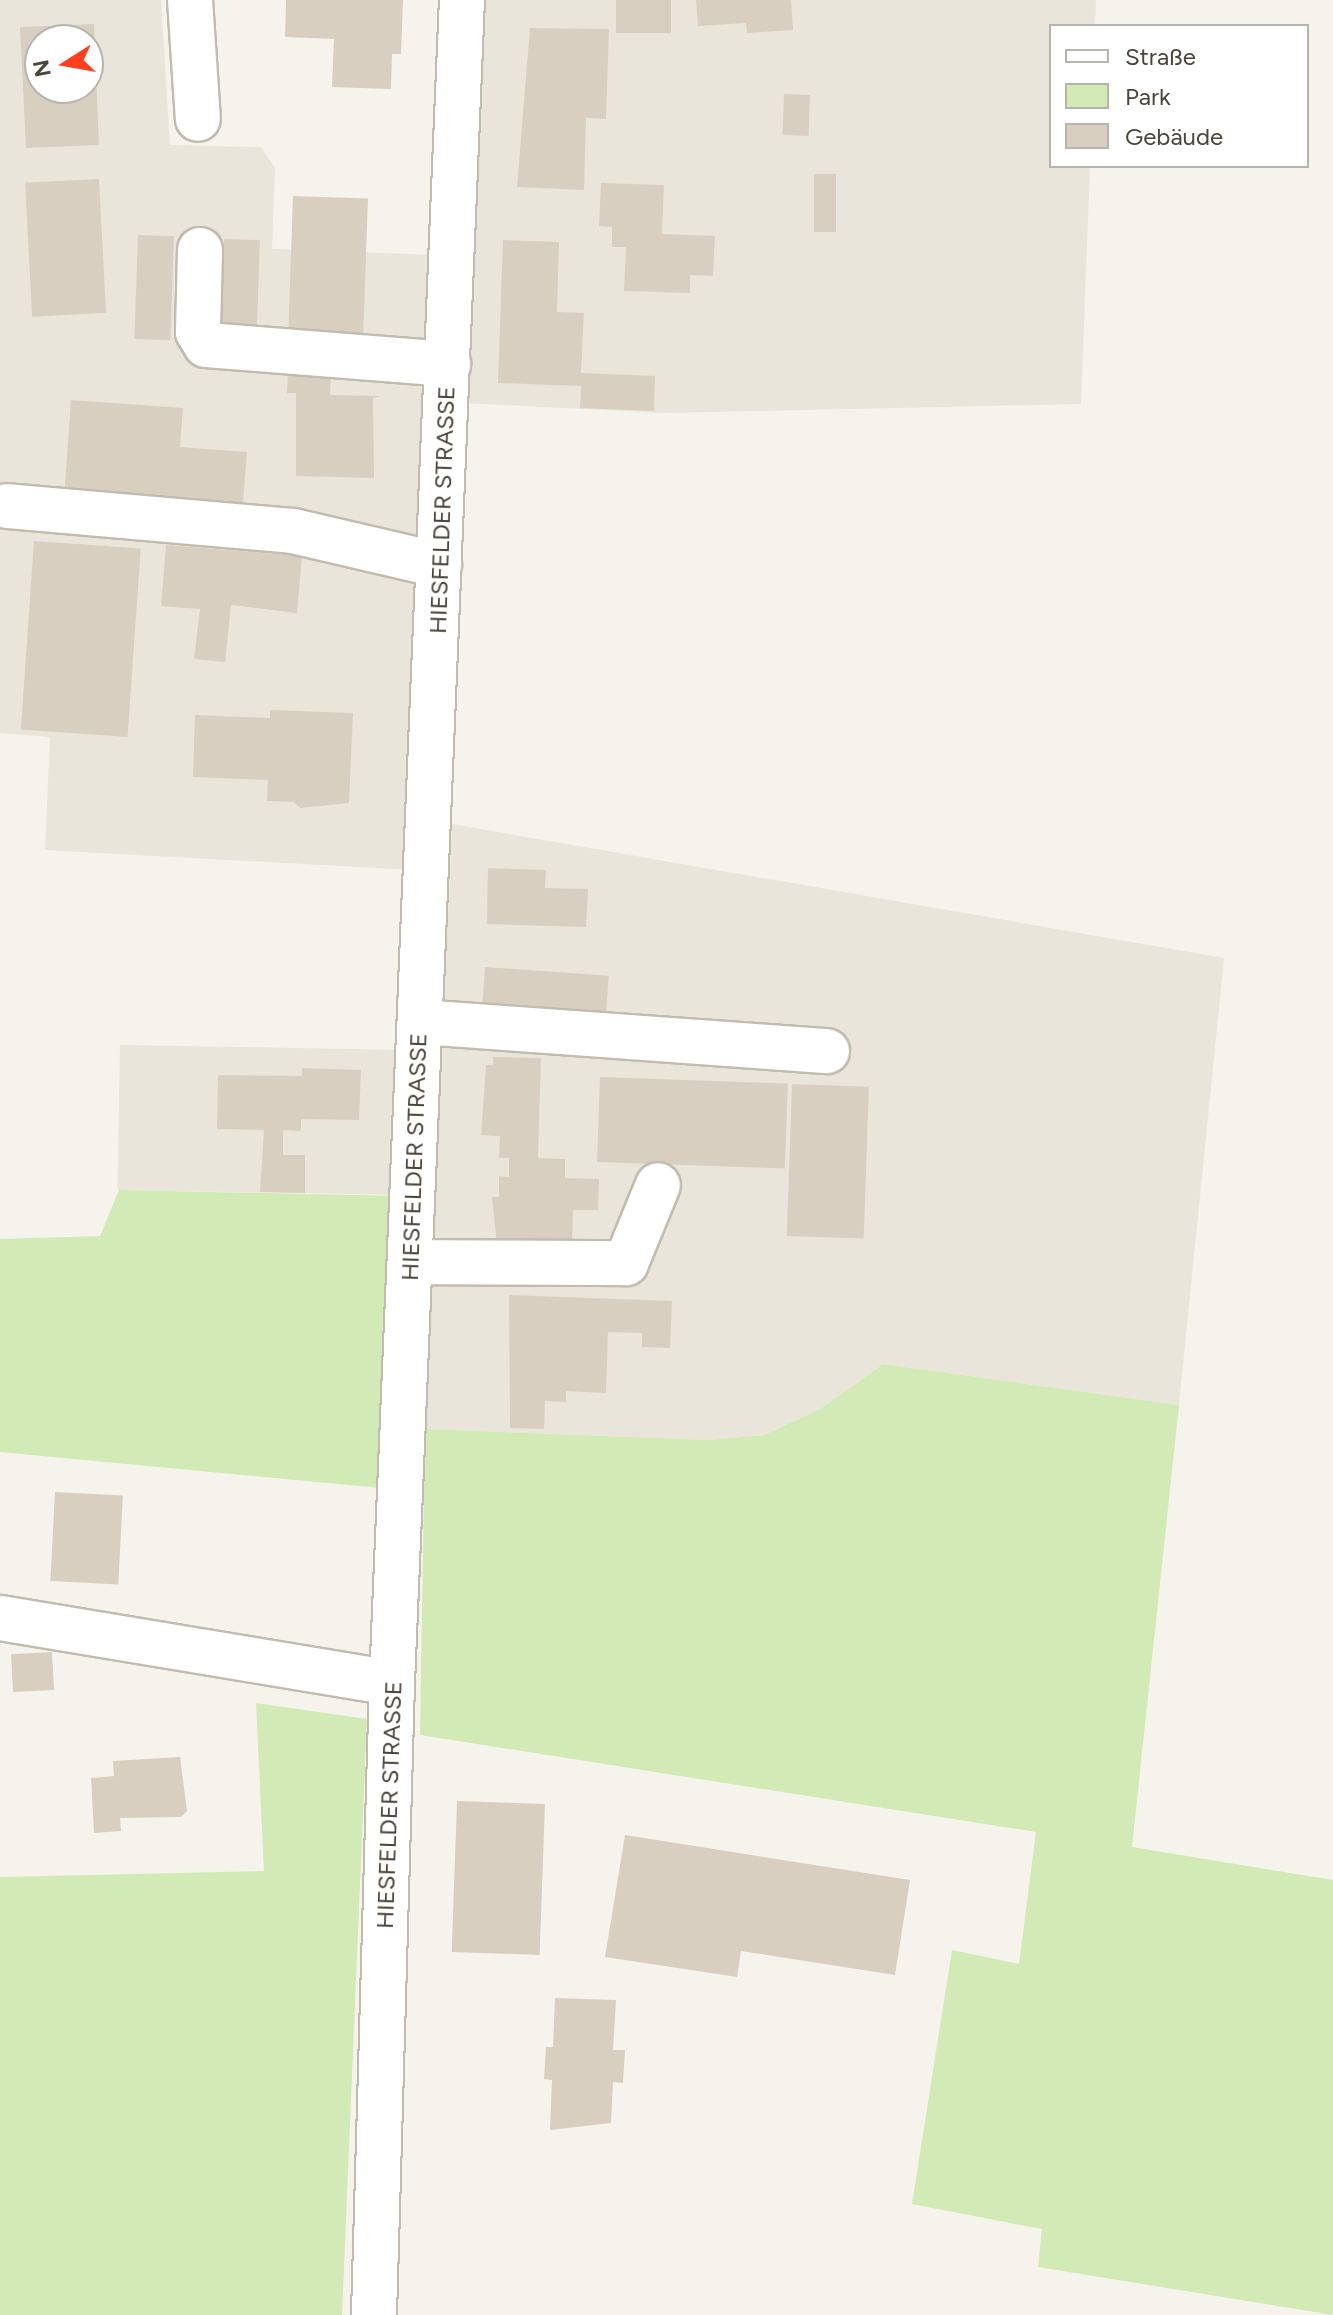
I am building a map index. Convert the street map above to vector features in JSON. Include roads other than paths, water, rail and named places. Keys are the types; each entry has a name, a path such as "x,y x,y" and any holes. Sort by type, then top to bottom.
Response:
{"street":[{"path":"190,0 198,119"},
{"name":"HIESFELDER STRASSE","path":"374,2315 392,1683 462,0"},
{"path":"200,250 198,332 216,350 448,364"},
{"path":"7,506 293,531 439,565"},
{"path":"420,1022 827,1051"},
{"path":"410,1262 626,1263 658,1185"},
{"path":"0,1618 392,1683"}]}
